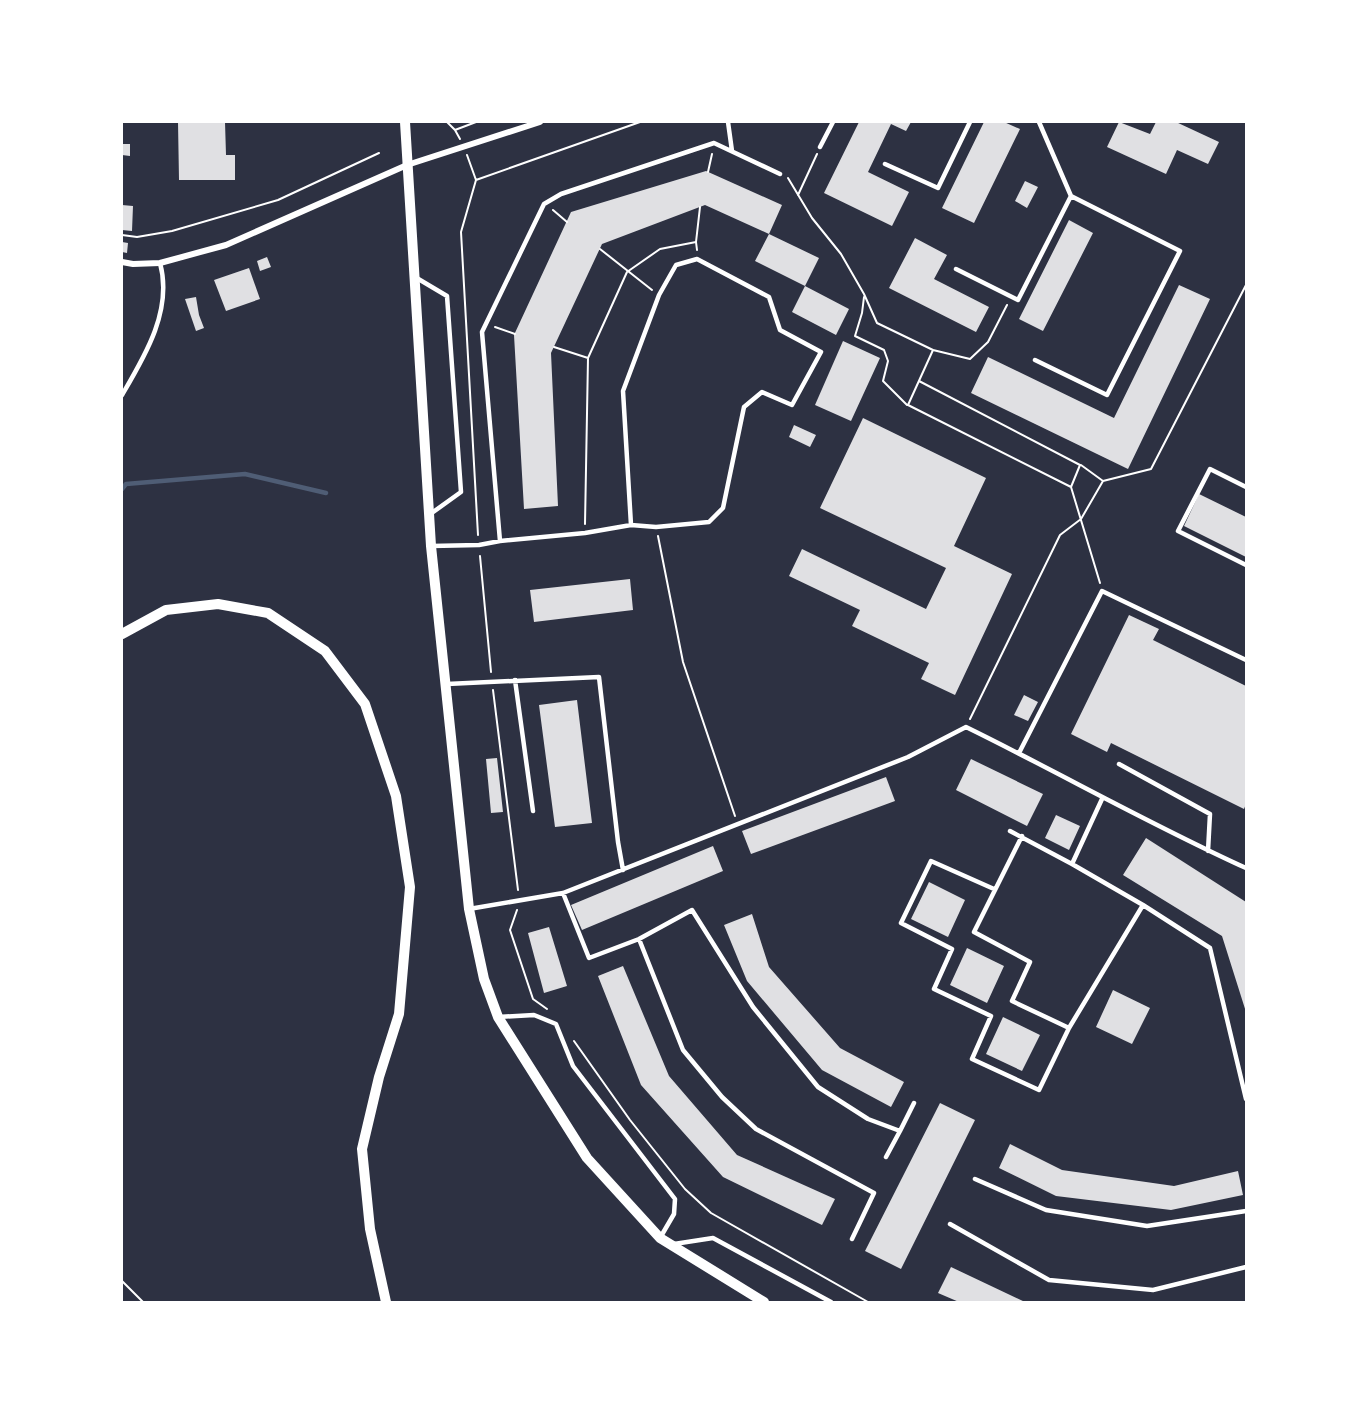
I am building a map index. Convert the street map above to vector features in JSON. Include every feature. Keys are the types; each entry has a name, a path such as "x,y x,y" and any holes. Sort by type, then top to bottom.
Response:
{"street":[{"path":"405,122 431,546 469,909 484,979 498,1017 587,1158 664,1241 764,1302"},
{"path":"122,262 160,263 226,245 408,165 540,122"},
{"path":"122,634 166,610 218,604 268,613 326,651 365,704 396,796 410,887 399,1014 379,1077 362,1149 370,1229 386,1302"}],"lane":[{"path":"728,122 732,151"},
{"path":"820,147 833,122"},
{"path":"885,164 938,188 970,122"},
{"path":"1035,360 1107,395 1180,251 1071,196 1039,122"},
{"path":"500,541 482,332 544,204 561,194 714,143 780,174"},
{"path":"956,269 1018,300 1071,196"},
{"path":"431,546 479,545 585,533 631,525 656,527 709,522 723,508 744,407 762,392 792,405 820,352 780,330 769,297 697,259 676,265 659,295 622,391 631,525"},
{"path":"122,395 139,366 157,326 165,280 160,263"},
{"path":"415,277 447,296 461,492 429,515"},
{"path":"1246,487 1210,469 1179,531 1246,565"},
{"path":"1019,753 1102,591 1246,660"},
{"path":"444,684 598,678 623,870"},
{"path":"515,680 533,811"},
{"path":"469,909 563,893 908,757 966,727 1019,753 1102,799 1246,868"},
{"path":"1119,764 1210,814 1208,851"},
{"path":"1072,864 1102,799"},
{"path":"1010,831 1143,904 1210,948 1246,1099"},
{"path":"1022,836 974,932 1030,962 1012,1001 1069,1028"},
{"path":"994,889 932,861 901,923 952,949 934,989 991,1016 972,1059 1039,1090 1069,1028 1143,904"},
{"path":"563,893 589,958 639,939 692,910 753,1006 818,1087 868,1119 900,1131"},
{"path":"639,939 682,1050 722,1097 756,1129 874,1193 852,1239"},
{"path":"498,1017 534,1015 556,1024 573,1066 675,1199 674,1214 664,1241 713,1238 831,1302"},
{"path":"886,1157 914,1103"},
{"path":"975,1179 1046,1210 1147,1226 1246,1211"},
{"path":"950,1224 1049,1280 1153,1290 1246,1267"}],"path":[{"path":"447,122 455,129 476,180 461,232 479,545 492,681 520,900 510,930 533,999 554,1014"},
{"path":"455,129 476,122"},
{"path":"476,180 640,122"},
{"path":"708,172 714,143"},
{"path":"798,195 820,147"},
{"path":"122,235 137,237 172,231 278,200 379,153"},
{"path":"780,174 787,177 812,218 841,254 864,294 877,323 933,350 970,359 988,342 1012,297"},
{"path":"544,204 567,222"},
{"path":"697,259 696,242 700,207"},
{"path":"585,533 588,358 627,272 660,249 696,242"},
{"path":"600,249 659,295"},
{"path":"966,727 1060,535 1081,519 1103,481 1151,468 1246,285"},
{"path":"864,294 862,313 855,336 884,350 888,361 883,381 908,405 1071,487"},
{"path":"486,324 515,333"},
{"path":"554,347 588,358"},
{"path":"908,405 933,350"},
{"path":"919,381 1080,465 1103,481"},
{"path":"1080,465 1071,487 1102,591"},
{"path":"656,527 683,662 738,824"},
{"path":"572,1038 630,1120 685,1190 711,1213 868,1302"},
{"path":"122,1281 143,1302"}],"building":[{"path":"178,122 225,122 226,155 235,155 235,180 179,180"},
{"path":"859,122 911,122 906,131 891,124 868,172 909,192 892,226 824,193"},
{"path":"984,122 1004,122 1020,129 974,223 942,208"},
{"path":"1119,122 1150,134 1156,122 1176,122 1219,142 1208,164 1177,150 1166,174 1107,147"},
{"path":"122,144 130,144 130,156 122,155"},
{"path":"706,171 782,205 769,234 705,205 602,244 551,353 558,506 524,509 514,335 571,212"},
{"path":"1025,181 1038,187 1027,208 1015,201"},
{"path":"122,205 133,206 132,231 122,230"},
{"path":"1069,220 1093,233 1043,331 1019,319"},
{"path":"769,234 819,258 805,286 755,261"},
{"path":"915,238 947,255 934,279 989,307 976,332 889,288"},
{"path":"122,242 128,243 127,253 122,252"},
{"path":"267,257 271,267 260,271 257,261"},
{"path":"249,268 260,299 226,311 214,280"},
{"path":"1179,285 1210,299 1128,469 971,393 988,357 1114,418"},
{"path":"805,286 849,309 836,335 792,312"},
{"path":"196,297 204,328 196,331 185,299"},
{"path":"843,341 880,358 851,421 815,405"},
{"path":"863,418 986,478 954,546 1012,574 955,695 921,679 929,663 852,626 860,610 789,576 802,549 926,609 946,568 820,508"},
{"path":"794,425 816,435 810,447 789,437"},
{"path":"1199,494 1246,517 1246,557 1184,526"},
{"path":"630,579 633,610 534,622 530,590"},
{"path":"1129,615 1159,629 1153,640 1246,686 1246,804 1244,809 1111,743 1107,752 1071,734"},
{"path":"1024,695 1038,702 1028,721 1014,715"},
{"path":"577,700 592,823 555,827 539,705"},
{"path":"497,758 503,812 491,813 486,759"},
{"path":"971,759 1043,794 1027,826 956,790"},
{"path":"886,777 895,801 751,854 742,831"},
{"path":"1056,815 1080,826 1069,850 1045,838"},
{"path":"1146,838 1246,902 1246,1012 1222,936 1123,875"},
{"path":"713,846 723,871 582,930 571,905"},
{"path":"929,882 965,900 948,937 911,919"},
{"path":"752,914 769,967 840,1048 904,1082 891,1107 822,1070 747,981 724,925"},
{"path":"549,927 567,986 544,993 528,933"},
{"path":"967,948 1004,966 987,1003 950,985"},
{"path":"623,966 669,1076 737,1155 835,1199 822,1225 723,1177 641,1085 598,976"},
{"path":"1113,990 1150,1008 1132,1044 1096,1027"},
{"path":"1003,1017 1040,1035 1022,1071 986,1054"},
{"path":"940,1103 975,1120 901,1269 865,1251"},
{"path":"1010,1144 1062,1170 1174,1186 1238,1171 1243,1195 1171,1210 1056,1196 999,1168"},
{"path":"951,1267 1025,1302 959,1302 938,1293"}],"waterway":[{"path":"122,489 126,484 245,474 326,493"}]}
